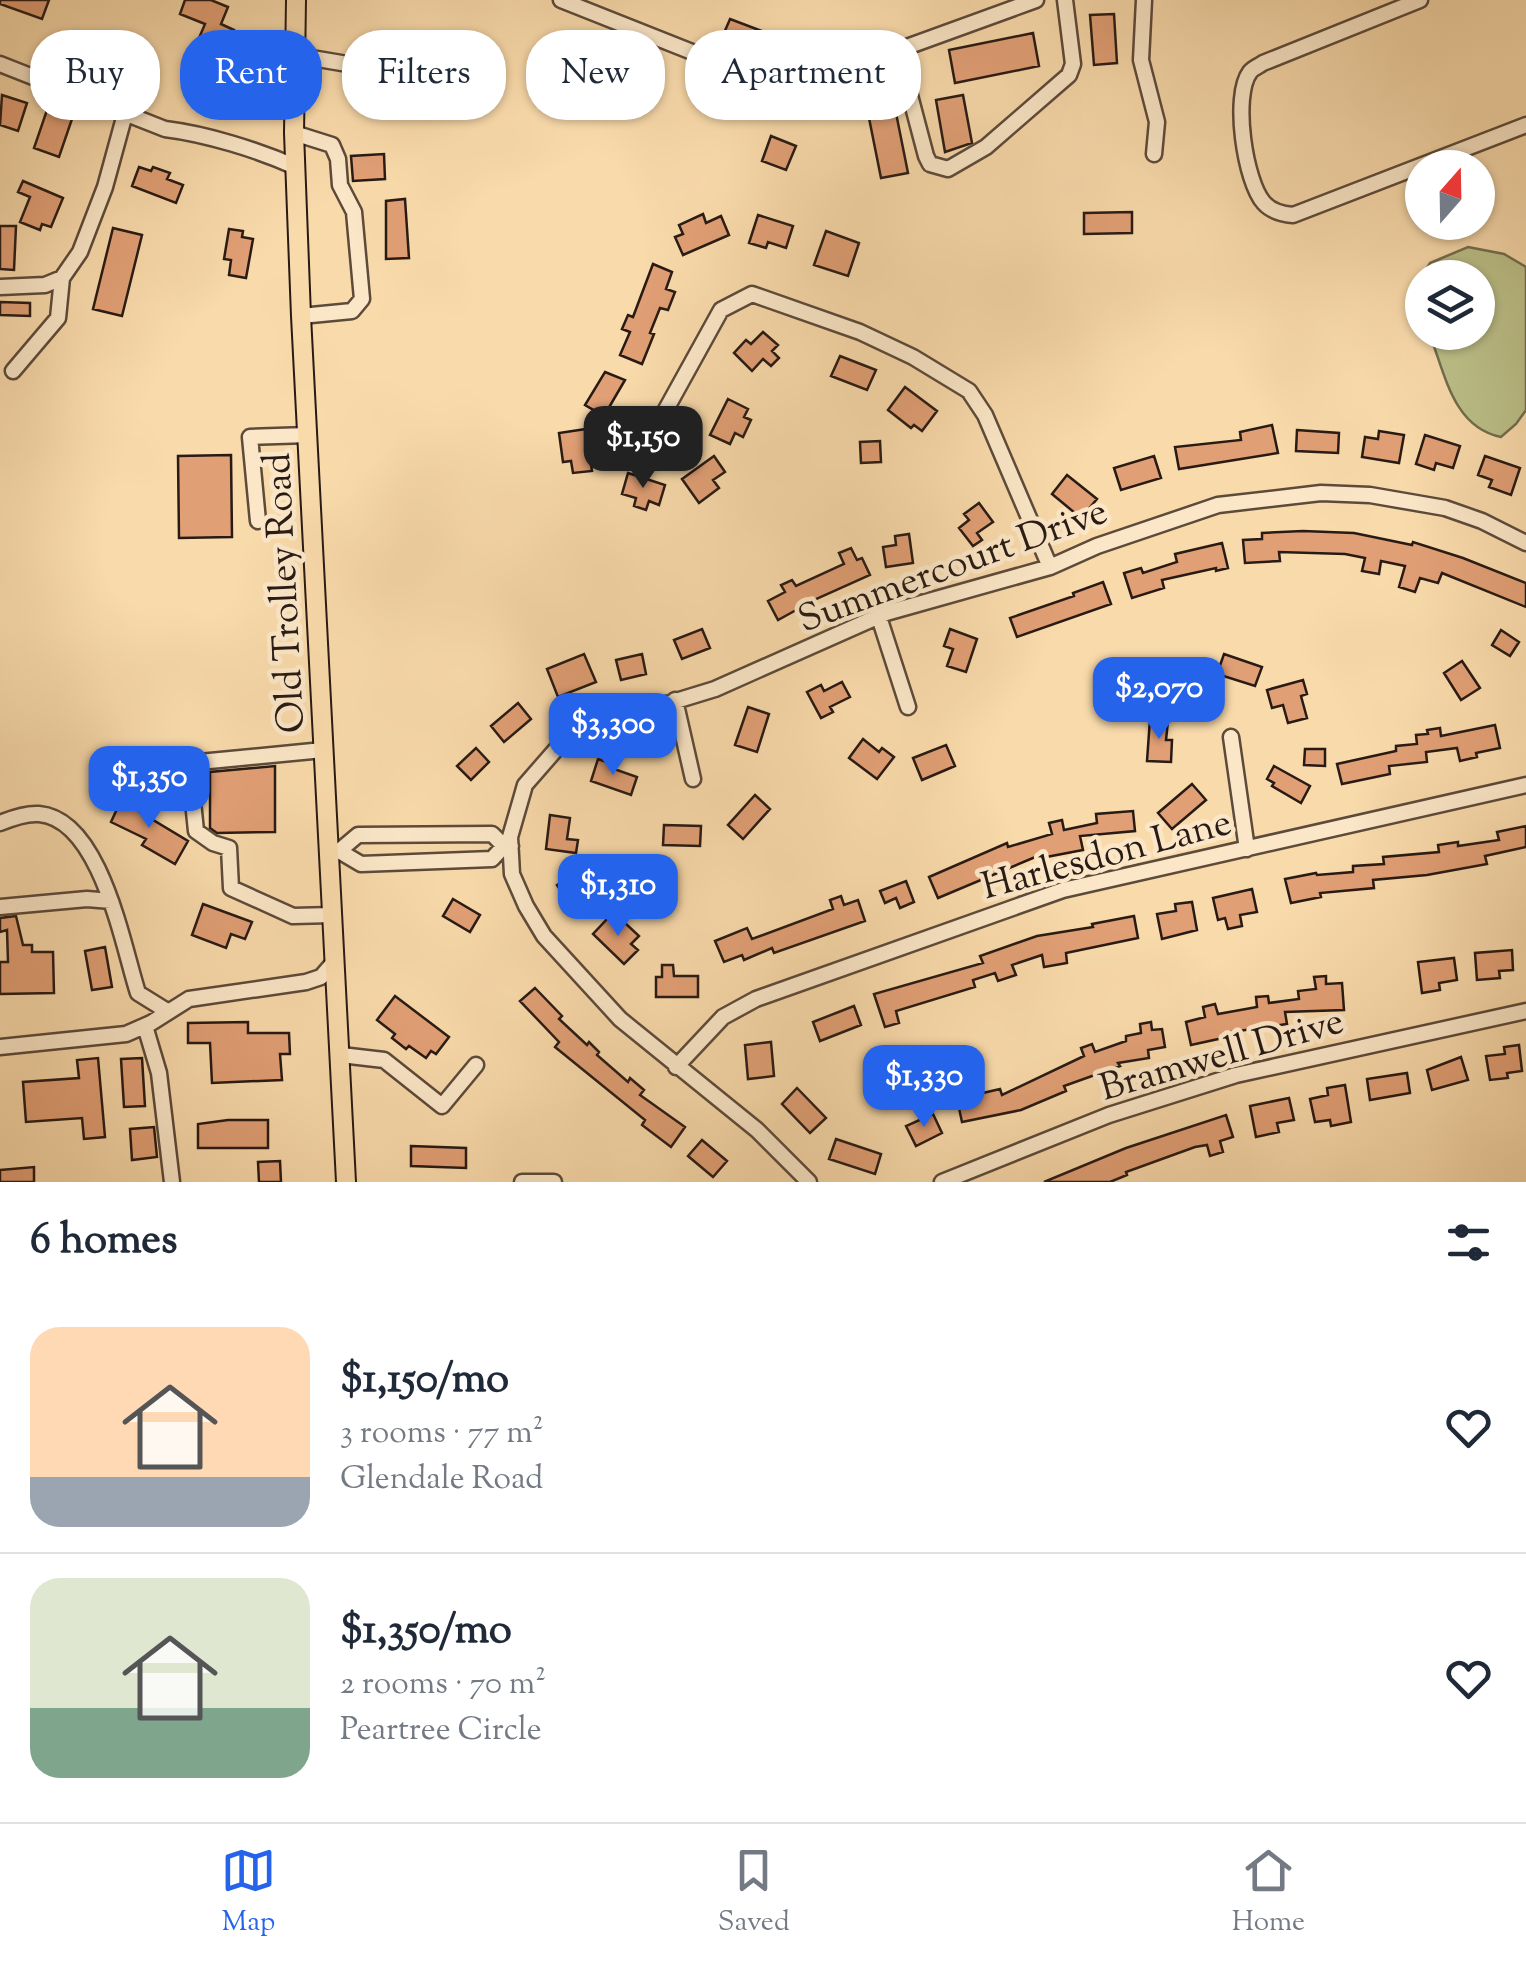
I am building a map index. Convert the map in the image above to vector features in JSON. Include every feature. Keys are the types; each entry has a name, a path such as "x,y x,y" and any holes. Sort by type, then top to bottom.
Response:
{"main road":[{"name":"Old Trolley Road","path":"295,30 296,0"},
{"name":"Old Trolley Road","path":"294,120 323,750 334,852 332,915 346,1182"}],"street":[{"path":"561,0 685,50"},
{"path":"921,42 1036,0"},
{"path":"916,120 930,164 948,170 986,147 1069,74 1073,64 1064,0"},
{"path":"1144,0 1141,60 1157,122 1154,154"},
{"path":"1420,0 1396,4 1263,62 1250,73 1242,100 1246,161 1264,204 1293,215 1316,208 1526,124"},
{"path":"0,64 30,76"},
{"path":"13,371 58,318 62,278 80,252 105,186 123,120"},
{"path":"141,120 261,152 296,167"},
{"path":"294,133 332,145 338,159 340,185 354,212 362,284 362,299 352,311 301,316"},
{"path":"0,287 45,285 62,278"},
{"path":"658,424 729,303 752,294 788,306 895,348 969,391 985,415 1050,566"},
{"path":"258,521 250,437 308,435"},
{"name":"Summercourt Drive","path":"809,1182 757,1130 620,1019 544,936 526,906 512,874 508,846 525,785 559,746 590,727 715,689 878,617 1050,566 1218,505 1321,493 1370,495 1446,508 1526,543"},
{"path":"878,617 908,707"},
{"path":"675,700 693,779"},
{"path":"1231,737 1248,849"},
{"path":"323,750 189,763 196,831 229,848 231,888 294,916 332,915"},
{"name":"Harlesdon Lane","path":"676,1067 723,1018 756,999 1063,890 1526,785"},
{"path":"0,822 38,814 65,824 81,844 111,901 138,993 167,1011"},
{"path":"358,834 492,834 508,846 492,860 361,864 334,852 358,834"},
{"path":"0,907 87,899 111,901"},
{"path":"0,1048 117,1036 146,1026 189,999 306,982 320,977 334,962"},
{"name":"Bramwell Drive","path":"942,1182 1109,1116 1236,1076 1526,1011"},
{"path":"146,1026 159,1074 172,1182"},
{"path":"342,1055 384,1060 442,1106 476,1065"},
{"path":"522,1182 554,1182"}],"green space":[{"path":"1468,247 1504,254 1526,267 1526,410 1501,437 1484,431 1461,410 1435,350 1495,350 1495,260 1437,260"}],"building":[{"path":"0,0 49,0 42,19 0,4"},
{"path":"185,0 211,0 228,7 221,24 234,30 202,30 205,24 180,14"},
{"path":"1114,14 1117,63 1094,65 1090,15"},
{"path":"730,19 759,30 725,30"},
{"path":"1033,33 1039,66 955,83 949,50"},
{"path":"2,95 27,103 18,131 0,125"},
{"path":"963,95 972,143 945,152 936,100"},
{"path":"44,120 72,120 59,157 34,148"},
{"path":"869,120 897,120 908,173 881,178"},
{"path":"771,136 796,146 786,170 762,161"},
{"path":"384,154 385,179 353,181 351,156"},
{"path":"139,167 170,173 167,179 183,185 176,203 132,186"},
{"path":"23,181 63,198 51,227 42,224 40,230 20,222 30,197 18,192"},
{"path":"405,199 409,258 386,259 386,201"},
{"path":"1132,212 1132,233 1084,234 1084,213"},
{"path":"703,214 706,223 721,216 729,235 683,255 675,237 683,234 679,225"},
{"path":"758,215 793,226 786,248 768,242 766,248 749,243"},
{"path":"0,226 16,226 14,270 0,269"},
{"path":"113,228 142,235 122,316 93,309"},
{"path":"229,229 243,231 242,237 253,239 246,278 229,275 231,260 224,259"},
{"path":"826,231 859,243 848,276 814,265"},
{"path":"653,264 672,272 666,289 675,292 668,310 660,308 642,364 620,355 630,332 622,329 628,315 633,317"},
{"path":"0,302 30,303 30,316 0,315"},
{"path":"763,332 778,345 772,351 779,358 771,366 763,359 752,371 734,353 746,340 751,344"},
{"path":"840,356 876,370 867,390 831,376"},
{"path":"605,372 625,380 604,416 585,405"},
{"path":"905,387 937,411 922,431 914,425 911,428 888,410"},
{"path":"728,399 748,409 744,417 751,420 743,437 735,433 730,444 710,435"},
{"path":"1272,425 1278,453 1179,469 1175,447 1241,440 1240,432"},
{"path":"586,429 592,471 573,473 571,461 563,462 559,433"},
{"path":"1297,430 1339,433 1338,453 1296,451"},
{"path":"1379,431 1404,435 1399,463 1362,457 1365,437 1378,439"},
{"path":"1425,435 1460,446 1453,468 1436,463 1434,470 1416,464"},
{"path":"880,441 881,462 861,463 860,442"},
{"path":"231,455 232,537 179,538 178,456"},
{"path":"714,456 725,472 713,480 719,488 699,503 682,479"},
{"path":"1154,456 1161,478 1121,490 1114,468"},
{"path":"1485,456 1520,468 1511,495 1489,487 1492,480 1478,475"},
{"path":"628,473 665,485 659,505 649,501 646,510 634,506 636,498 622,494"},
{"path":"1067,475 1097,499 1081,518 1052,494"},
{"path":"979,503 993,522 977,533 982,540 973,546 959,528 969,520 964,514"},
{"path":"1262,533 1354,533 1412,545 1413,542 1463,558 1526,583 1526,607 1442,573 1438,583 1420,578 1415,592 1399,587 1405,566 1381,561 1379,574 1362,571 1365,558 1345,554 1279,552 1280,561 1245,563 1243,540 1262,539"},
{"path":"909,534 913,563 886,567 883,547 896,545 895,536"},
{"path":"1222,543 1228,568 1162,580 1164,588 1132,598 1124,573 1141,568 1143,573 1177,562 1175,554"},
{"path":"851,548 857,560 862,558 870,575 778,620 768,601 785,592 781,585 792,580 796,586 844,564 839,553"},
{"path":"1103,582 1111,604 1017,637 1010,618"},
{"path":"702,629 710,648 682,659 674,640"},
{"path":"950,629 977,639 966,672 947,666 953,649 944,646"},
{"path":"1501,630 1519,642 1510,656 1492,645"},
{"path":"584,654 596,682 558,697 547,669"},
{"path":"642,654 646,674 621,680 616,660"},
{"path":"1224,654 1262,667 1255,686 1217,674"},
{"path":"1462,661 1480,688 1461,700 1444,673"},
{"path":"1196,662 1206,680 1168,703 1157,686"},
{"path":"1303,680 1307,694 1301,696 1307,718 1288,723 1283,705 1272,708 1267,690"},
{"path":"842,682 850,697 830,707 833,712 821,718 807,692 821,685 824,691"},
{"path":"518,703 531,719 504,742 491,726"},
{"path":"748,707 769,714 757,752 735,745"},
{"path":"1150,719 1168,721 1166,740 1172,740 1171,762 1147,761"},
{"path":"1495,725 1500,748 1476,753 1477,757 1460,761 1457,748 1426,752 1427,762 1389,766 1390,774 1342,784 1337,764 1396,751 1396,746 1417,744 1416,735 1428,734 1427,730 1440,728 1441,736"},
{"path":"863,739 879,752 882,748 894,757 877,779 849,758"},
{"path":"946,745 955,766 922,780 913,758"},
{"path":"476,748 489,762 471,780 457,766"},
{"path":"1305,749 1325,749 1325,766 1304,765"},
{"path":"598,759 637,777 631,795 591,781"},
{"path":"275,766 275,832 217,833 210,828 210,772"},
{"path":"1274,766 1310,786 1301,803 1272,786 1274,783 1267,779"},
{"path":"1192,784 1206,800 1172,829 1158,813"},
{"path":"755,795 770,809 743,839 728,825"},
{"path":"123,796 144,806 140,812 188,841 175,864 142,845 146,839 111,822"},
{"path":"1133,811 1135,831 1080,836 1083,850 1041,858 1040,855 938,898 929,877 1007,843 1008,847 1052,834 1049,823 1062,820 1064,830 1097,823 1096,814"},
{"path":"550,815 570,818 567,839 578,840 576,853 546,849"},
{"path":"664,825 701,826 700,846 663,845"},
{"path":"1526,826 1526,847 1485,856 1487,864 1373,880 1374,888 1320,893 1321,897 1291,903 1285,879 1353,872 1353,866 1384,864 1383,857 1439,852 1438,845 1499,840 1497,832"},
{"path":"572,875 587,898 572,908 557,885"},
{"path":"906,881 914,902 900,908 896,898 885,903 880,891"},
{"path":"1252,889 1257,912 1240,915 1242,926 1228,929 1225,918 1218,920 1213,898"},
{"path":"841,896 844,905 858,900 865,921 774,953 772,948 744,960 742,955 724,962 715,941 747,928 752,939 833,909 830,900"},
{"path":"453,899 480,915 470,932 443,916"},
{"path":"1192,902 1197,930 1162,939 1157,914 1176,911 1175,904"},
{"path":"203,904 252,922 245,939 231,934 226,948 192,935"},
{"path":"16,916 23,945 32,945 32,952 53,952 54,993 0,994 0,962 8,962 7,930 0,932 0,918"},
{"path":"1134,916 1138,938 1066,953 1067,963 1044,967 1042,955 1012,965 1016,975 998,981 995,973 973,980 975,987 896,1011 899,1023 885,1027 874,994 983,963 980,956 1037,936"},
{"path":"609,917 619,927 624,922 639,936 631,944 638,950 624,964 593,934"},
{"path":"105,947 112,987 92,990 85,951"},
{"path":"1512,950 1513,970 1499,971 1500,978 1477,980 1475,953"},
{"path":"1454,958 1457,980 1439,983 1440,990 1422,993 1418,962"},
{"path":"662,965 673,965 674,976 698,976 698,997 656,997 656,977 662,977"},
{"path":"1326,976 1326,984 1342,983 1344,1010 1285,1012 1287,1024 1231,1032 1232,1036 1191,1045 1186,1022 1205,1017 1203,1007 1215,1004 1218,1014 1257,1007 1256,997 1268,996 1269,1003 1299,999 1298,991 1316,989 1314,977"},
{"path":"535,988 562,1016 559,1019 599,1052 597,1055 628,1082 630,1078 644,1090 640,1095 685,1127 671,1147 642,1125 645,1120 555,1047 559,1042 520,1001"},
{"path":"395,996 449,1037 436,1054 431,1051 426,1058 409,1046 406,1049 377,1020"},
{"path":"854,1006 861,1025 820,1041 813,1022"},
{"path":"248,1022 248,1033 289,1033 290,1054 280,1054 282,1080 212,1083 210,1043 188,1043 188,1023"},
{"path":"1151,1022 1152,1030 1162,1029 1165,1047 1148,1050 1149,1058 1118,1063 1120,1066 1064,1086 1066,1091 1021,1110 962,1122 957,1099 1000,1089 1002,1095 1084,1056 1081,1048 1092,1044 1095,1052 1126,1041 1126,1036 1141,1033 1140,1024"},
{"path":"771,1042 774,1076 748,1079 745,1045"},
{"path":"1519,1045 1522,1071 1490,1080 1486,1056 1505,1054 1504,1047"},
{"path":"1461,1057 1468,1080 1432,1090 1427,1070"},
{"path":"98,1058 105,1137 84,1139 82,1118 26,1122 23,1082 79,1078 77,1060"},
{"path":"142,1058 145,1106 124,1107 121,1059"},
{"path":"1407,1073 1410,1093 1370,1100 1367,1079"},
{"path":"1345,1085 1351,1122 1331,1126 1330,1120 1315,1122 1310,1099 1328,1095 1327,1088"},
{"path":"797,1088 826,1118 810,1133 782,1104"},
{"path":"1289,1098 1294,1120 1277,1123 1279,1132 1256,1137 1250,1106"},
{"path":"933,1114 942,1133 916,1146 906,1126"},
{"path":"1226,1115 1233,1137 1220,1141 1223,1152 1210,1156 1207,1145 1195,1147 1126,1172 1127,1175 1110,1182 1044,1182 1126,1148"},
{"path":"268,1120 268,1148 198,1148 198,1124"},
{"path":"154,1127 157,1157 132,1160 130,1129"},
{"path":"836,1139 881,1154 875,1174 829,1159"},
{"path":"702,1140 727,1161 713,1177 688,1156"},
{"path":"411,1146 466,1148 466,1168 411,1166"},
{"path":"280,1161 281,1182 259,1182 258,1162"},
{"path":"34,1167 34,1182 0,1182 0,1170"}]}
